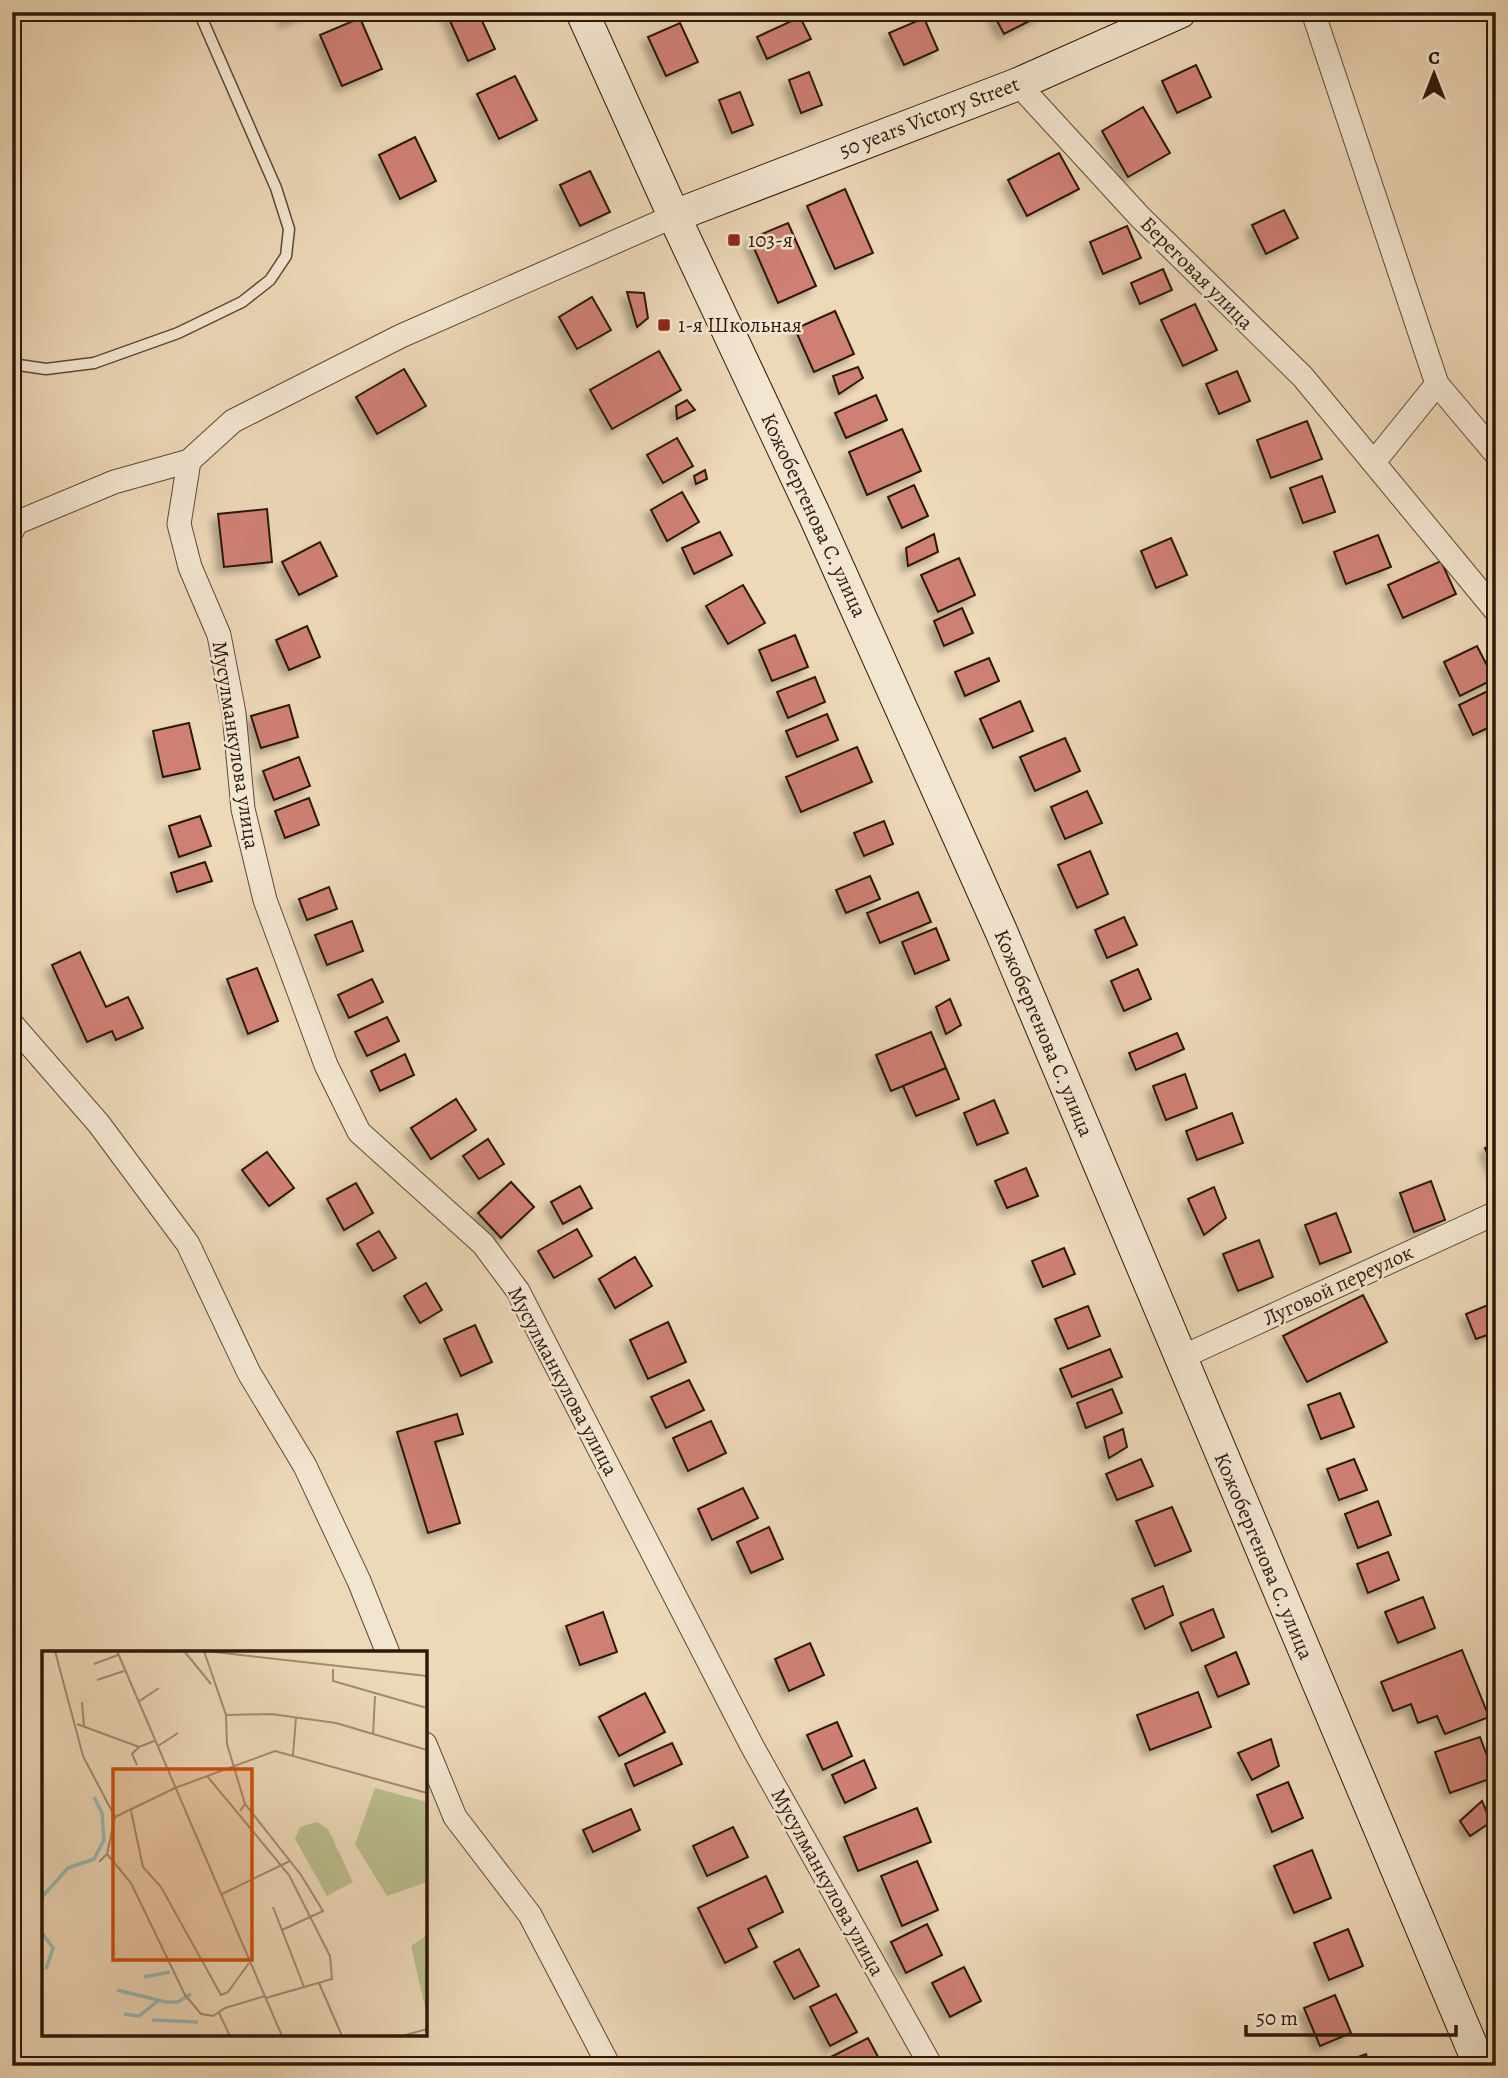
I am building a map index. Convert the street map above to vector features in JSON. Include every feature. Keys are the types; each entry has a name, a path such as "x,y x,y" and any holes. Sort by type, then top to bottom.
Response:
{"main road":[{"name":"Кожобергенова С. улица","path":"582,12 814,514 1001,931 1480,2066"},
{"name":"50 years Victory Street","path":"674,216 1018,84 1180,12"}],"street":[{"path":"1313,12 1437,384 1496,454"},
{"name":"Береговая улица","path":"1018,84 1140,217 1303,377 1496,611"},
{"path":"14,524 114,482 189,461 233,421 401,336 674,216"},
{"path":"1374,463 1437,384"},
{"name":"Мусулманкулова улица","path":"189,461 179,524 190,568 219,635 234,713 243,809 265,900 326,1065 359,1132 483,1244 518,1291 752,1746 931,2066"},
{"path":"12,1024 99,1124 188,1244 249,1373 305,1466 359,1581 387,1651"},
{"name":"Луговой переулок","path":"1180,1358 1496,1213"},
{"path":"427,1749 455,1817 530,1914 609,2066"}],"lane":[{"path":"12,364 46,369 94,363 178,333 242,302 270,280 286,256 289,229 275,188 199,12"}],"building":[{"path":"283,12 309,12 286,21"},
{"path":"446,12 478,12 495,49 468,61"},
{"path":"1000,12 1047,12 1004,34 994,15"},
{"path":"800,17 811,39 767,59 757,37"},
{"path":"360,18 382,69 342,86 320,35"},
{"path":"924,18 938,50 904,65 889,33"},
{"path":"680,23 698,62 666,76 648,37"},
{"path":"1196,65 1211,97 1177,113 1162,81"},
{"path":"809,72 822,105 801,113 789,80"},
{"path":"515,76 537,120 499,139 477,94"},
{"path":"740,92 753,125 732,133 719,100"},
{"path":"1143,107 1170,153 1128,177 1102,131"},
{"path":"415,137 436,181 400,199 379,155"},
{"path":"1059,153 1079,189 1027,216 1008,180"},
{"path":"590,171 610,212 580,226 560,185"},
{"path":"845,189 873,253 835,269 807,206"},
{"path":"1284,210 1298,238 1266,254 1252,225"},
{"path":"788,223 816,286 778,303 750,239"},
{"path":"1127,226 1141,258 1103,274 1090,242"},
{"path":"1163,269 1172,290 1140,304 1131,283"},
{"path":"627,292 644,293 648,318 637,327"},
{"path":"592,297 611,330 577,349 559,317"},
{"path":"1195,304 1217,350 1183,366 1161,320"},
{"path":"835,311 854,354 814,372 795,329"},
{"path":"659,351 681,390 612,429 590,390"},
{"path":"858,367 863,378 839,394 833,376"},
{"path":"404,369 426,406 377,434 356,397"},
{"path":"1237,371 1250,401 1219,414 1206,384"},
{"path":"876,395 887,420 846,438 835,413"},
{"path":"687,400 695,410 677,419 676,406"},
{"path":"1307,421 1322,459 1271,478 1257,440"},
{"path":"902,429 921,471 867,495 849,452"},
{"path":"677,438 693,466 663,483 647,455"},
{"path":"705,470 707,479 696,484 694,476"},
{"path":"1322,476 1335,512 1303,523 1290,488"},
{"path":"914,485 928,516 902,528 888,497"},
{"path":"682,492 699,522 667,541 651,510"},
{"path":"267,509 272,562 224,567 218,514"},
{"path":"720,532 732,555 694,574 682,548"},
{"path":"934,534 938,552 908,566 906,548"},
{"path":"1378,535 1391,567 1346,584 1334,552"},
{"path":"1171,538 1187,575 1156,588 1141,551"},
{"path":"320,542 337,576 299,595 282,562"},
{"path":"959,558 975,595 938,612 921,575"},
{"path":"1441,561 1456,594 1403,618 1388,585"},
{"path":"743,585 765,623 728,644 706,606"},
{"path":"962,608 973,633 944,646 934,621"},
{"path":"307,626 320,657 289,670 276,640"},
{"path":"795,635 808,667 772,681 759,650"},
{"path":"1477,646 1494,679 1460,696 1444,662"},
{"path":"989,658 999,681 965,696 955,672"},
{"path":"815,677 825,702 788,718 777,692"},
{"path":"1496,687 1496,724 1473,735 1459,705"},
{"path":"1020,701 1033,731 993,748 980,719"},
{"path":"289,705 298,737 261,748 251,716"},
{"path":"827,714 838,740 797,757 786,731"},
{"path":"189,723 200,769 163,777 153,731"},
{"path":"1065,738 1080,771 1035,791 1020,757"},
{"path":"857,747 872,782 801,812 786,777"},
{"path":"299,757 310,786 274,800 263,771"},
{"path":"1087,791 1102,823 1065,839 1051,807"},
{"path":"309,798 319,825 285,838 275,811"},
{"path":"200,816 211,846 179,857 169,826"},
{"path":"884,821 893,844 864,856 854,833"},
{"path":"1090,851 1108,894 1077,908 1058,865"},
{"path":"205,862 212,881 177,892 171,873"},
{"path":"870,876 880,899 846,913 836,890"},
{"path":"329,887 337,909 307,920 299,899"},
{"path":"918,892 931,922 880,943 867,913"},
{"path":"1124,917 1137,945 1107,958 1095,930"},
{"path":"352,921 363,951 327,965 315,935"},
{"path":"936,928 949,960 915,974 902,942"},
{"path":"80,952 106,1007 128,997 143,1028 116,1040 112,1031 87,1042 52,965"},
{"path":"257,968 278,1021 248,1034 227,979"},
{"path":"1138,969 1151,999 1124,1011 1111,981"},
{"path":"372,979 383,1002 349,1018 338,995"},
{"path":"950,999 961,1025 946,1034 936,1007"},
{"path":"387,1017 399,1041 367,1056 355,1032"},
{"path":"931,1032 946,1068 891,1091 876,1055"},
{"path":"1177,1033 1184,1049 1136,1070 1129,1053"},
{"path":"405,1054 414,1075 380,1091 371,1071"},
{"path":"946,1068 959,1099 916,1116 903,1086"},
{"path":"1185,1074 1197,1108 1166,1120 1153,1086"},
{"path":"456,1099 476,1130 431,1159 411,1128"},
{"path":"994,1100 1008,1133 977,1145 964,1113"},
{"path":"1232,1113 1243,1143 1197,1160 1186,1131"},
{"path":"488,1139 504,1164 479,1179 463,1156"},
{"path":"1496,1144 1496,1175 1485,1148"},
{"path":"267,1152 294,1188 269,1206 242,1170"},
{"path":"1026,1168 1038,1196 1007,1208 995,1181"},
{"path":"1431,1181 1445,1220 1414,1232 1400,1193"},
{"path":"511,1182 534,1207 501,1238 478,1213"},
{"path":"356,1183 373,1213 344,1230 327,1199"},
{"path":"580,1186 592,1208 563,1224 551,1202"},
{"path":"1214,1187 1226,1218 1204,1235 1188,1199"},
{"path":"1336,1213 1351,1252 1320,1264 1305,1225"},
{"path":"577,1229 592,1256 554,1278 538,1251"},
{"path":"379,1231 396,1258 373,1271 357,1244"},
{"path":"1259,1240 1273,1277 1238,1291 1223,1254"},
{"path":"1064,1248 1075,1274 1043,1287 1032,1261"},
{"path":"635,1257 652,1286 615,1308 599,1279"},
{"path":"426,1283 442,1310 420,1323 404,1296"},
{"path":"1363,1295 1387,1342 1307,1382 1283,1336"},
{"path":"1493,1303 1496,1309 1496,1332 1476,1339 1466,1314"},
{"path":"1088,1306 1100,1336 1068,1349 1055,1319"},
{"path":"668,1322 686,1362 648,1379 630,1340"},
{"path":"475,1325 492,1362 461,1376 444,1339"},
{"path":"1110,1349 1122,1377 1072,1397 1060,1369"},
{"path":"689,1380 704,1410 666,1428 651,1397"},
{"path":"1112,1389 1122,1413 1086,1428 1077,1403"},
{"path":"1340,1393 1354,1427 1321,1439 1308,1405"},
{"path":"457,1414 463,1434 435,1442 460,1523 428,1533 397,1432"},
{"path":"711,1421 726,1453 688,1471 673,1438"},
{"path":"1123,1429 1127,1447 1109,1458 1104,1437"},
{"path":"1141,1459 1153,1486 1117,1500 1106,1474"},
{"path":"1354,1459 1367,1490 1339,1500 1327,1469"},
{"path":"743,1488 758,1518 712,1540 698,1509"},
{"path":"1378,1501 1391,1535 1358,1548 1345,1514"},
{"path":"1172,1507 1191,1551 1155,1566 1136,1521"},
{"path":"769,1527 783,1559 751,1573 737,1542"},
{"path":"1388,1552 1399,1580 1368,1593 1357,1564"},
{"path":"1163,1586 1173,1615 1145,1629 1132,1599"},
{"path":"1423,1597 1435,1628 1398,1643 1385,1612"},
{"path":"1213,1609 1224,1637 1192,1651 1180,1623"},
{"path":"603,1612 617,1652 580,1665 566,1626"},
{"path":"810,1643 824,1675 789,1691 775,1659"},
{"path":"1462,1650 1489,1717 1445,1734 1437,1716 1418,1723 1411,1704 1393,1711 1381,1682"},
{"path":"1236,1652 1249,1684 1218,1697 1205,1666"},
{"path":"1198,1692 1211,1727 1150,1750 1137,1715"},
{"path":"645,1693 665,1732 619,1756 599,1717"},
{"path":"837,1722 852,1756 823,1770 807,1735"},
{"path":"1480,1737 1495,1777 1450,1793 1435,1752"},
{"path":"1271,1739 1279,1766 1252,1780 1238,1753"},
{"path":"672,1743 682,1764 634,1786 625,1764"},
{"path":"864,1760 876,1788 845,1803 832,1775"},
{"path":"1288,1782 1303,1818 1272,1832 1257,1795"},
{"path":"1482,1801 1491,1822 1470,1836 1460,1821"},
{"path":"917,1808 931,1842 858,1871 844,1837"},
{"path":"631,1809 640,1830 593,1852 583,1830"},
{"path":"733,1827 748,1857 707,1876 693,1846"},
{"path":"1312,1850 1331,1898 1294,1913 1274,1866"},
{"path":"917,1861 938,1910 902,1926 881,1876"},
{"path":"766,1876 783,1912 748,1929 757,1947 725,1963 698,1908"},
{"path":"927,1924 942,1955 906,1973 891,1942"},
{"path":"1348,1929 1363,1966 1329,1980 1314,1943"},
{"path":"799,1949 819,1986 794,1999 774,1962"},
{"path":"964,1967 981,2001 950,2017 932,1983"},
{"path":"836,1994 857,2032 830,2046 810,2007"},
{"path":"1335,1995 1351,2033 1320,2046 1304,2008"},
{"path":"868,2038 883,2066 831,2066 827,2059"},
{"path":"1366,2054 1370,2066 1334,2066"},
{"path":"1055,2057 1058,2066 1030,2066"}],"place":[{"name":"103-я","path":"734,240"},
{"name":"1-я Школьная","path":"664,325"}]}
